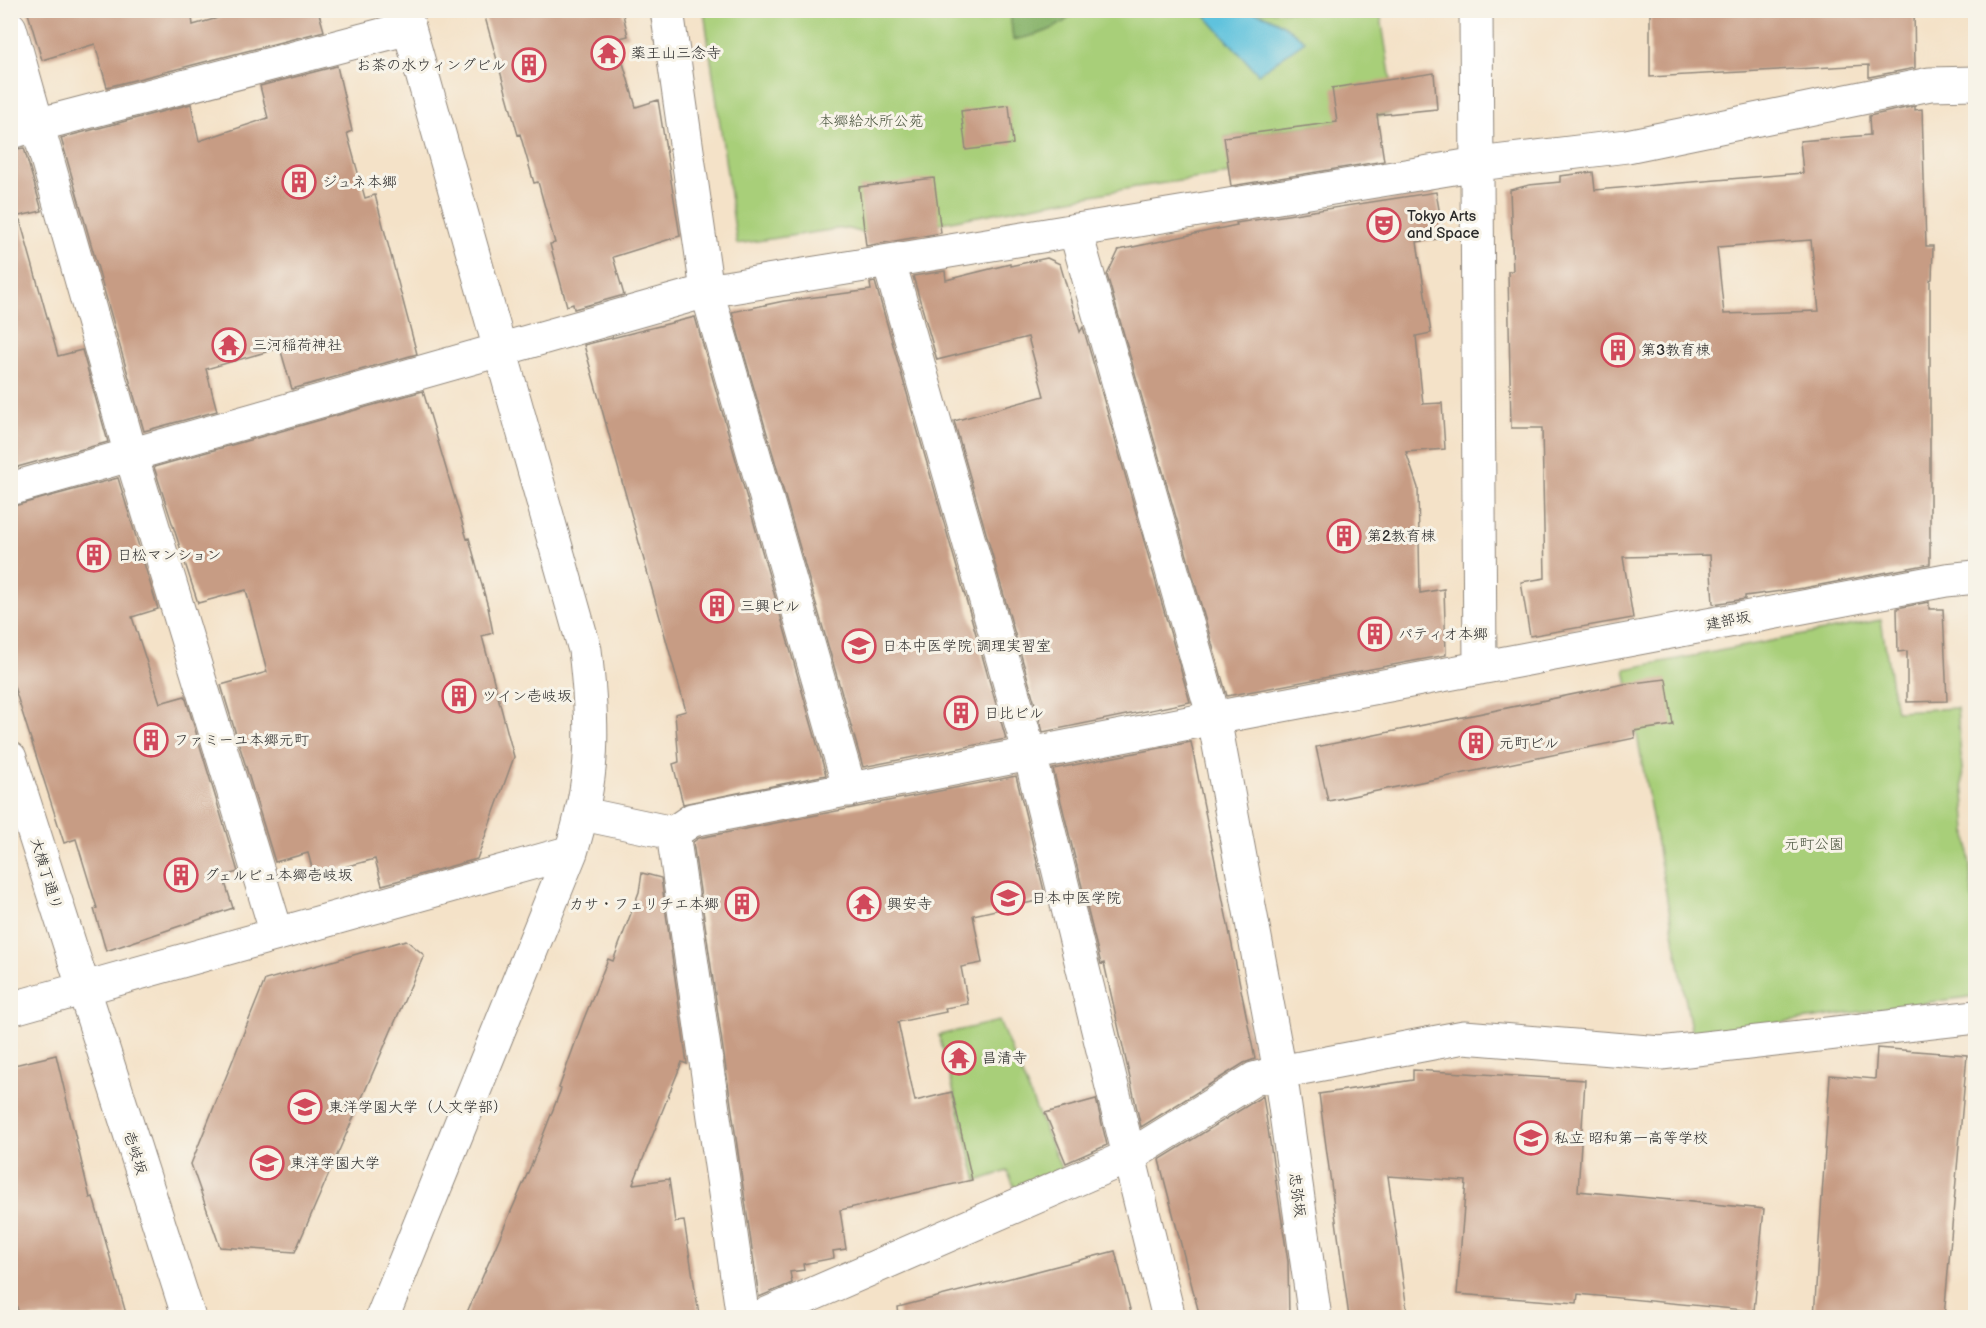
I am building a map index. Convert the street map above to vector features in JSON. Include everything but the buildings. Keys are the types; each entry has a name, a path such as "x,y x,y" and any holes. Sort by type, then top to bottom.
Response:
{"street":[{"path":"667,10 707,291 850,790"},
{"path":"1476,10 1480,668"},
{"path":"24,128 406,19 585,650 591,700 592,755 583,814 571,852 382,1317"},
{"path":"10,28 24,128 131,454 277,934"},
{"path":"10,489 707,291 1478,164 1628,146 1930,84 1976,83"},
{"name":"忠弥坂","path":"1075,230 1214,718 1280,1072 1315,1317"},
{"path":"889,262 1030,754 1169,1317"},
{"name":"建部坂","path":"673,833 692,820 1214,718 1946,580 1976,577"},
{"name":"大横丁通り","path":"10,758 82,989"},
{"path":"583,814 673,833 743,1317"},
{"path":"10,1009 571,852"},
{"name":"壱岐坂","path":"82,989 189,1317"},
{"path":"758,1317 1130,1156 1254,1079 1280,1072 1464,1037 1660,1053 1976,1017"}],"green space":[{"path":"1010,10 1076,11 1048,31 1013,40"},
{"name":"本郷給水所公苑","path":"704,11 1380,11 1396,112 1378,117 1225,137 1230,174 1136,187 940,223 865,233 844,228 737,244"},
{"name":"元町公園","path":"1881,620 1896,711 1957,708 1975,929 1975,996 1692,1035 1625,669"},
{"path":"999,1021 1062,1170 1016,1190 1007,1171 977,1181 939,1035"}],"water":[{"path":"1206,11 1249,12 1269,17 1305,41 1258,74 1203,13"}],"place":[{"name":"薬王山三念寺","path":"608,53"},
{"name":"お茶の水ウィングビル","path":"529,65"},
{"name":"ジュネ本郷","path":"299,182"},
{"name":"Tokyo Arts and Space","path":"1384,225"},
{"name":"三河稲荷神社","path":"229,345"},
{"name":"第3教育棟","path":"1618,350"},
{"name":"第2教育棟","path":"1344,536"},
{"name":"日松マンション","path":"94,555"},
{"name":"三興ビル","path":"717,606"},
{"name":"パティオ本郷","path":"1375,634"},
{"name":"日本中医学院 調理実習室","path":"859,646"},
{"name":"ツイン壱岐坂","path":"459,696"},
{"name":"日比ビル","path":"961,713"},
{"name":"ファミーユ本郷元町","path":"151,740"},
{"name":"元町ビル","path":"1476,743"},
{"name":"グェルビュ本郷壱岐坂","path":"181,875"},
{"name":"日本中医学院","path":"1008,898"},
{"name":"カサ・フェリチエ本郷","path":"742,904"},
{"name":"興安寺","path":"864,904"},
{"name":"昌清寺","path":"959,1058"},
{"name":"東洋学園大学（人文学部）","path":"305,1107"},
{"name":"私立 昭和第一高等学校","path":"1531,1138"},
{"name":"東洋学園大学","path":"267,1163"}]}
